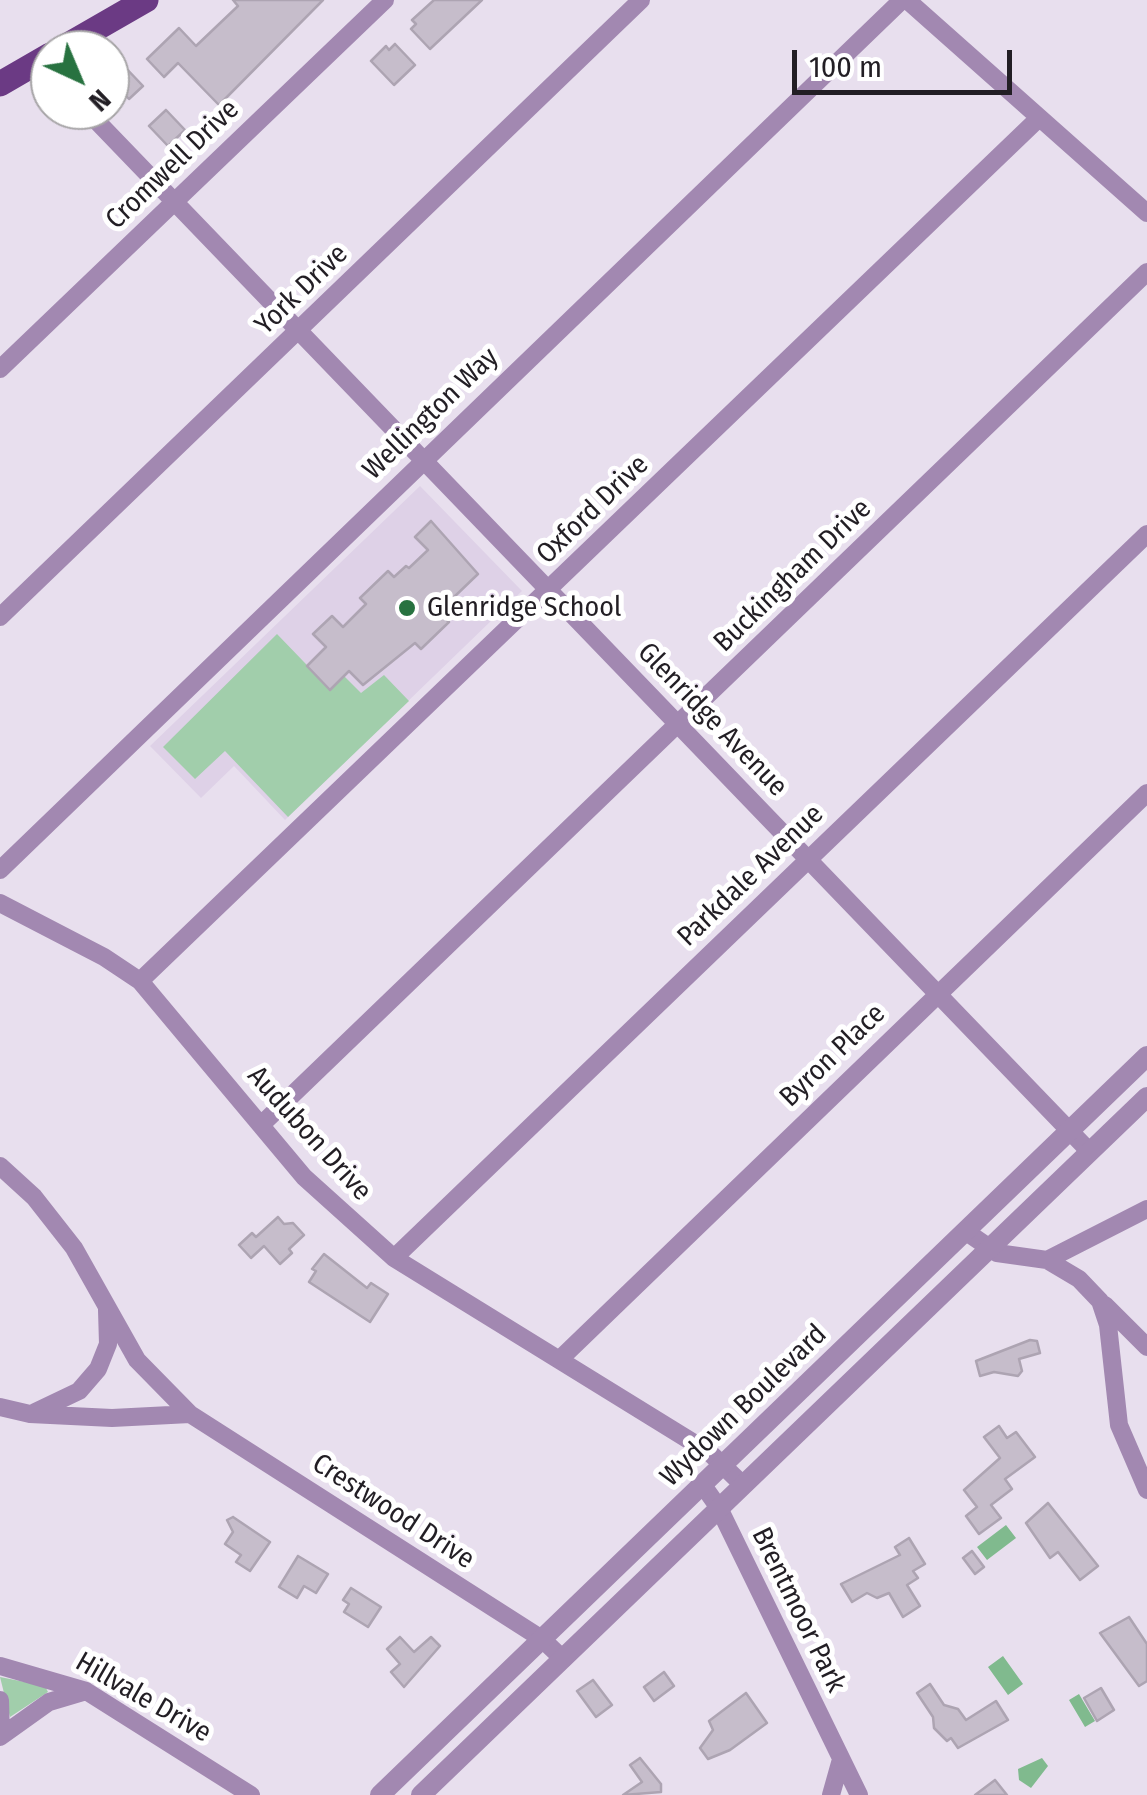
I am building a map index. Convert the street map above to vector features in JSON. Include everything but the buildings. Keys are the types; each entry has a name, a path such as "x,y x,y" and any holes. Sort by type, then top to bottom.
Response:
{"main road":[{"path":"97,30 146,0"},
{"path":"0,84 30,69"}],"street":[{"name":"Cromwell Drive","path":"0,369 385,0"},
{"name":"York Drive","path":"0,617 641,0"},
{"path":"904,0 1147,213"},
{"name":"Wellington Way","path":"0,870 904,0"},
{"name":"Oxford Drive","path":"140,982 1039,118"},
{"name":"Glenridge Avenue","path":"105,130 1090,1152"},
{"name":"Buckingham Drive","path":"260,1125 1147,272"},
{"name":"Parkdale Avenue","path":"394,1258 1147,534"},
{"name":"Byron Place","path":"559,1360 1147,793"},
{"name":"Audubon Drive","path":"0,903 104,957 140,982 260,1125 345,1218 394,1258 723,1464 743,1484"},
{"name":"Wydown Boulevard","path":"380,1795 1147,1056"},
{"name":"Wydown Boulevard","path":"421,1795 1147,1097"},
{"name":"Crestwood Drive","path":"0,1166 34,1197 74,1248 136,1360 190,1414 542,1639 564,1658"},
{"path":"1047,1260 1147,1209"},
{"path":"966,1231 988,1250 1047,1260 1080,1279 1147,1347"},
{"path":"1100,1300 1108,1326 1119,1425 1147,1490"},
{"path":"30,1414 79,1391 98,1369 108,1344 107,1308"},
{"path":"0,1407 30,1414 190,1414"},
{"name":"Brentmoor Park","path":"702,1484 719,1508 840,1764 859,1795"},
{"name":"Hillvale Drive","path":"0,1666 46,1676 86,1691 251,1795"},
{"path":"0,1736 49,1702 86,1691"},
{"path":"0,1700 4,1715 0,1736"},
{"path":"831,1795 840,1764"}],"shaded area":[{"name":"Glenridge School","path":"420,486 522,591 285,820 234,766 201,798 150,746"},
{"path":"277,634 330,689 344,676 361,693 384,675 409,701 288,817 225,751 195,779 163,747"},
{"path":"1006,1525 1016,1538 987,1560 977,1547"},
{"path":"1003,1656 1023,1684 1008,1695 988,1667"},
{"path":"0,1677 45,1686 48,1692 10,1717"},
{"path":"1079,1694 1095,1721 1085,1727 1069,1700"},
{"path":"1042,1758 1048,1766 1031,1788 1019,1780 1018,1769"}],"place":[{"name":"Glenridge School","path":"407,608"}]}
